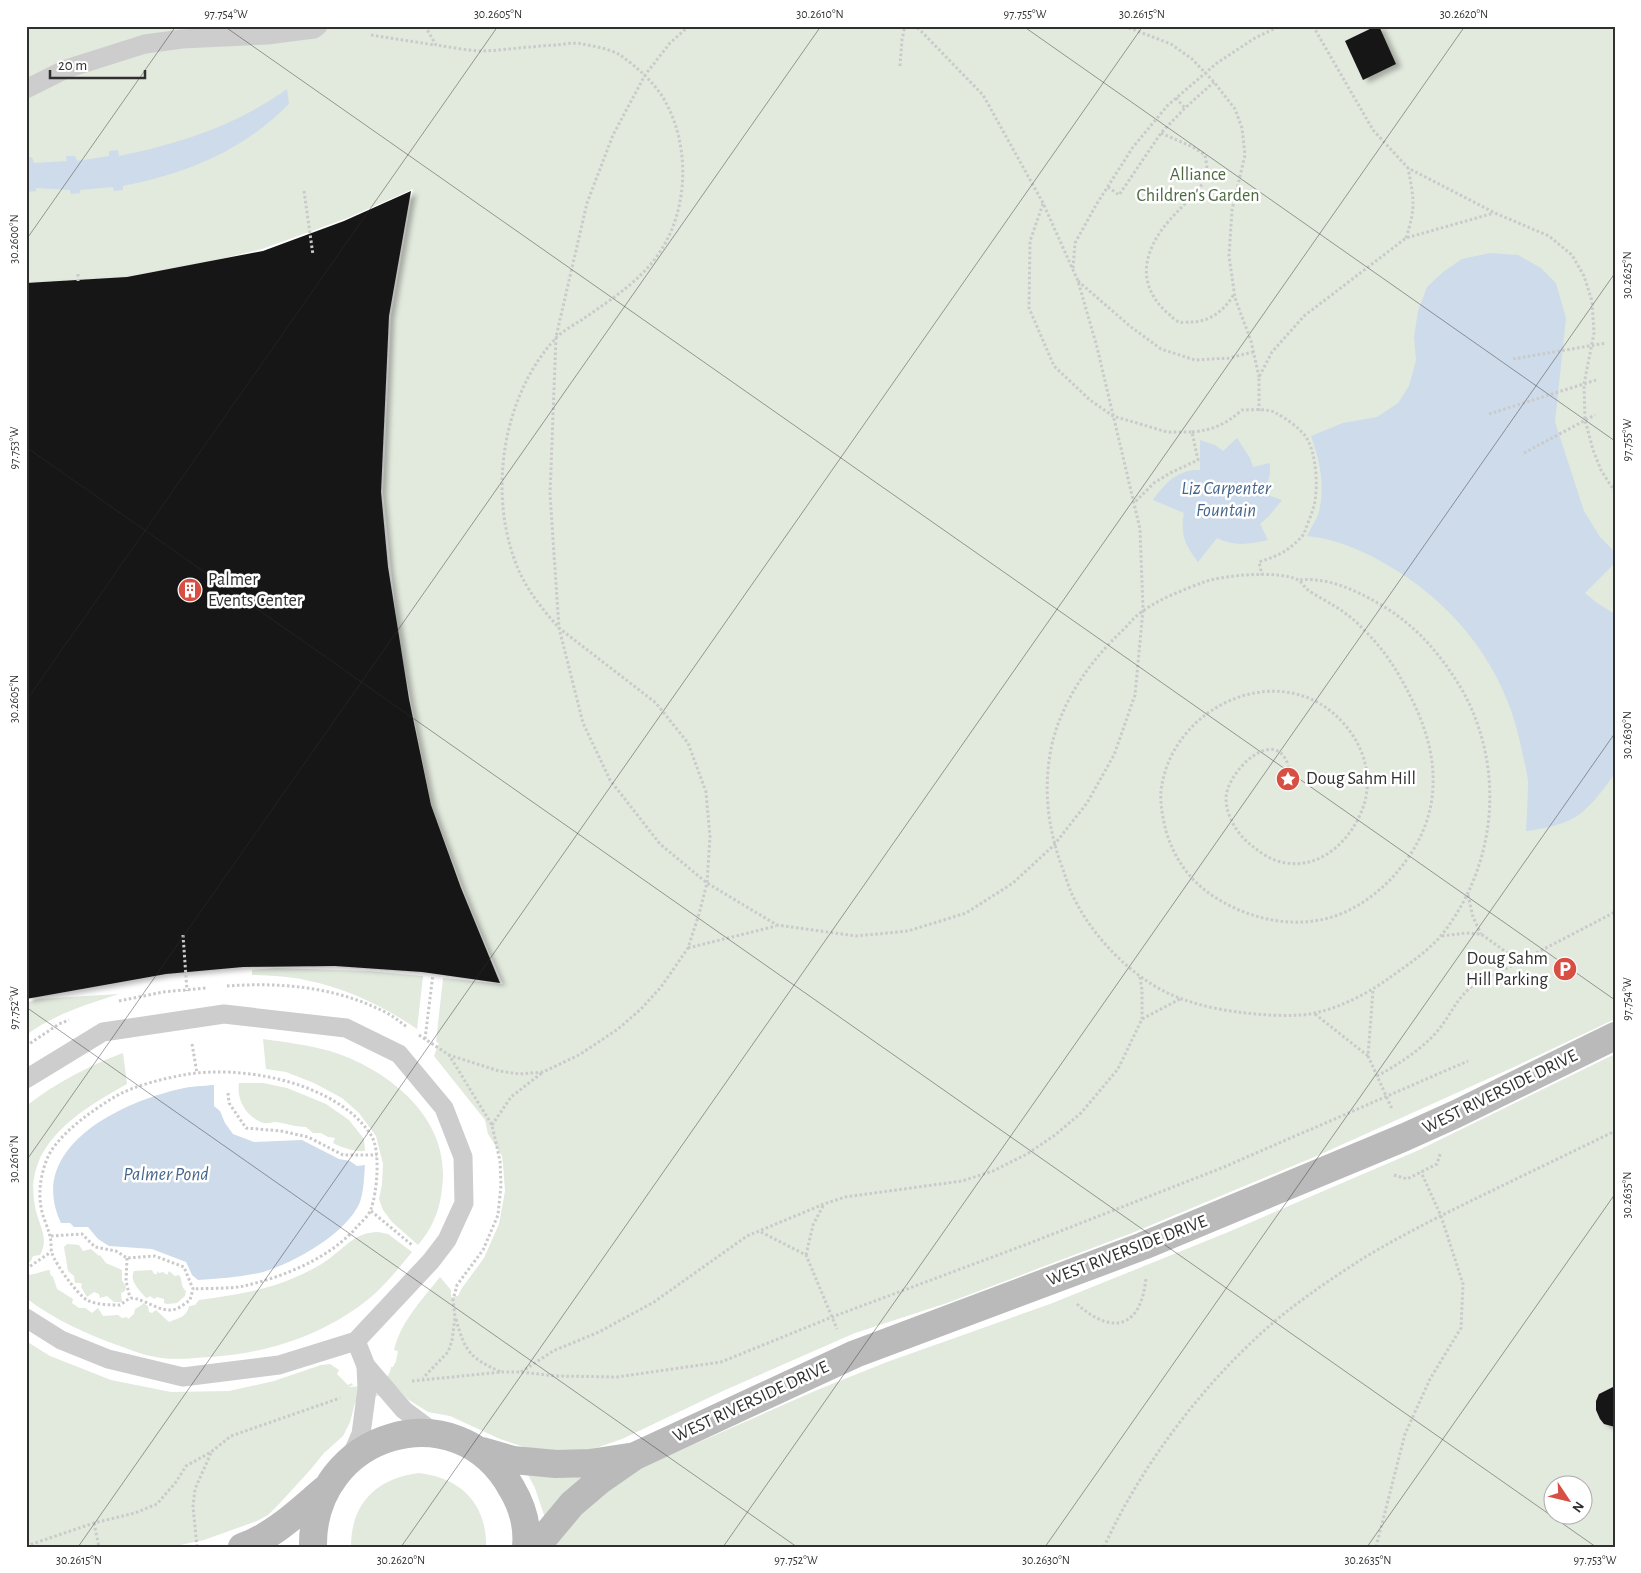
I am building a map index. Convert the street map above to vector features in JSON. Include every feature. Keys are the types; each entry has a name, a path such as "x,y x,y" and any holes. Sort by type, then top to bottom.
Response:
{"street":[{"name":"WEST RIVERSIDE DRIVE","path":"536,1547 572,1504 599,1481 635,1456 855,1354 1143,1246 1406,1137 1615,1036"},
{"path":"242,1547 253,1543 286,1522 325,1489 350,1459 366,1448 384,1439 417,1433 436,1434 457,1440 475,1449 493,1462 507,1479 517,1497 524,1518 526,1547"},
{"name":"WEST RIVERSIDE DRIVE","path":"475,1449 513,1460 556,1464 590,1464 635,1456"},
{"path":"313,1547 312,1533 316,1512 325,1489"}],"lane":[{"path":"26,89 66,69 145,44 182,39 267,34 314,29 318,26"},
{"path":"26,1079 103,1032 224,1014 346,1028 399,1054 444,1108 463,1156 464,1203 448,1240 431,1261 356,1341 280,1365 183,1377 108,1359 60,1340 26,1318"},
{"path":"356,1341 375,1387 436,1434"},
{"path":"350,1459 361,1434 375,1387"}],"path":[{"path":"425,26 436,45"},
{"path":"689,26 670,43 645,75 613,134 587,203 556,337 550,494 560,628 583,723 610,780 660,844 707,883 777,925"},
{"path":"900,66 905,26"},
{"path":"688,948 777,925 856,936 908,930 966,913 1012,883 1054,845 1087,802 1114,755 1135,695 1144,610 1140,529 1097,347 1078,282 1044,203 983,95 914,26"},
{"path":"1124,26 1171,44 1192,59 1206,72 1235,109 1242,128 1245,156 1232,210 1228,256 1234,294 1259,377 1259,410"},
{"path":"1073,269 1075,243 1133,147 1168,105 1206,72 1255,38 1280,26"},
{"path":"1313,26 1373,130 1408,168 1495,213 1549,236 1572,255 1584,276 1592,301 1594,334 1584,384 1585,420 1593,450 1601,470 1615,492"},
{"path":"371,35 481,51 580,43 618,54 645,75 665,100 675,125 682,154 682,189 673,226 663,246 646,271 624,290 556,337 537,361 522,389 514,414 505,449 501,478 506,526 519,571 532,594 560,628 656,703 688,743 706,792 710,837 707,883 688,948 661,987 618,1029 579,1055 543,1072 511,1097 492,1125"},
{"path":"1108,187 1119,195 1161,133 1214,82"},
{"path":"1176,98 1185,108"},
{"path":"1161,133 1193,147 1205,156 1207,170 1203,182 1193,196 1174,214 1155,240 1148,256 1146,273 1150,293 1164,311 1179,322 1200,322 1216,314 1228,304 1234,294"},
{"path":"1406,238 1412,221 1414,202 1408,168"},
{"path":"304,191 313,255"},
{"path":"1044,203 1030,241 1028,308 1054,366 1090,400 1113,416 1167,432 1203,431 1227,422 1242,410 1275,412 1290,422 1306,437 1314,462 1317,485 1315,503 1304,534 1281,555 1259,562 1262,575"},
{"path":"1259,377 1272,352 1304,316 1406,238 1495,213"},
{"path":"78,274 78,281"},
{"path":"1078,282 1131,327 1161,349 1195,360 1229,358 1253,352"},
{"path":"1513,359 1606,343"},
{"path":"1489,414 1596,380"},
{"path":"1524,453 1595,415"},
{"path":"1134,504 1154,484 1170,473 1198,460 1192,432"},
{"path":"1274,574 1299,580 1313,578 1341,585 1387,608 1424,637 1448,667 1468,702 1478,724 1484,746 1490,772 1489,821 1483,848 1468,894 1441,936 1419,956 1373,990 1315,1014 1265,1015 1231,1011 1180,999 1140,976 1112,953 1088,922 1072,897 1054,845 1046,794 1052,742 1070,695 1098,654 1144,610 1186,589 1216,578 1274,574"},
{"path":"1288,778 1288,766 1284,755 1274,750 1255,753 1246,760 1232,778 1226,797 1227,806 1234,826 1241,837 1256,850 1272,859 1288,864 1303,863 1322,857 1334,849 1345,840 1355,827 1364,808 1367,789 1363,753 1344,723 1334,713 1316,701 1298,694 1279,691 1260,691 1240,695 1217,706 1199,719 1183,739 1167,768 1161,791 1161,807 1165,829 1176,858 1205,890 1220,900 1241,911 1278,922 1326,919 1364,902 1380,890 1395,876 1412,853 1424,831 1433,794 1432,762 1424,726 1409,692 1394,665 1379,645 1357,622 1326,600 1311,593 1299,580"},
{"path":"1468,894 1473,917 1481,934 1520,962"},
{"path":"1377,1076 1400,1063 1419,1048 1442,1025 1460,996 1471,987 1615,912"},
{"path":"1441,936 1466,933 1481,934"},
{"path":"426,1039 433,974"},
{"path":"520,1372 553,1352 599,1332 654,1302 747,1236 845,1197 962,1181 993,1171 1027,1154 1055,1135 1081,1113 1118,1069 1142,1019 1140,976"},
{"path":"223,987 250,984 297,986 343,995 386,1012 410,1028"},
{"path":"118,1002 162,992 214,988"},
{"path":"1368,1056 1373,990"},
{"path":"1142,1019 1180,999"},
{"path":"1315,1014 1368,1056 1386,1096"},
{"path":"26,1046 59,1024 76,1018"},
{"path":"418,1034 449,1055 499,1071 519,1074 543,1072"},
{"path":"449,1055 492,1125 500,1162 501,1185 498,1215 483,1250 457,1285 453,1300 455,1317 462,1342 471,1354 481,1362 502,1372"},
{"path":"26,1546 94,1523 135,1513 157,1504 176,1482 186,1466 211,1452 231,1436 375,1387 422,1379 502,1372 556,1376 617,1377 721,1362 832,1317 1030,1243 1224,1167 1468,1061"},
{"path":"51,1236 82,1234 95,1247 116,1251 127,1258 155,1256 184,1268 193,1290 190,1300 176,1309 155,1307 140,1298 130,1298 120,1306 86,1300 62,1270 51,1252 51,1236 44,1220 39,1188 48,1157 61,1139 79,1122 118,1095 182,1075 240,1072 290,1082 330,1098 354,1116 372,1136 377,1155 376,1186 371,1211 350,1235 329,1252 284,1274 242,1286 193,1290"},
{"path":"228,1093 229,1103 246,1128 281,1131 308,1137 343,1154 377,1155"},
{"path":"1104,1547 1116,1520 1160,1450 1211,1384 1254,1340 1298,1303 1363,1258 1440,1216 1615,1131"},
{"path":"1394,1174 1407,1179 1437,1164 1442,1146"},
{"path":"1376,1547 1405,1434 1430,1379 1461,1328 1462,1284 1440,1216 1421,1172"},
{"path":"824,1204 813,1226 806,1255 832,1317"},
{"path":"371,1211 416,1249"},
{"path":"761,1231 806,1255"},
{"path":"26,1270 51,1252"},
{"path":"127,1258 126,1280 130,1298"},
{"path":"1077,1304 1097,1319 1111,1324 1124,1322 1133,1316 1142,1302 1146,1278"},
{"path":"422,1379 448,1352 452,1341 455,1317"},
{"path":"197,1547 193,1507 195,1489 211,1452"},
{"path":"94,1523 99,1547"}],"green space":[{"name":"Alliance Children's Garden","path":"26,26 1615,26 1615,1019 1319,1155 1132,1233 947,1303 855,1333 725,1390 622,1439 593,1449 573,1452 528,1448 518,1445 500,1439 450,1416 428,1412 409,1400 398,1389 355,1403 350,1422 343,1436 324,1453 268,1515 257,1521 204,1540 171,1547 26,1547 26,1341 50,1356 111,1380 171,1392 229,1391 274,1381 321,1365 330,1364 339,1370 337,1374 348,1385 352,1383 353,1385 348,1387 382,1385 396,1361 398,1351 394,1350 397,1339 407,1320 426,1294 440,1277 451,1290 451,1297 458,1296 484,1258 499,1224 505,1191 502,1156 488,1134 485,1120 434,1056 439,1043 436,1042 443,978 503,984 473,915 431,805 398,636 383,492 391,316 413,189 345,219 262,249 129,281 26,284"},
{"path":"276,968 368,971 423,976 417,1029 377,1005 320,983 279,976 252,975 252,970"},
{"path":"119,994 59,1016 26,1035 26,1003 38,999"},
{"path":"263,1039 322,1049 351,1059 390,1081 408,1096 422,1113 433,1132 441,1153 443,1175 437,1213 434,1221 418,1245 392,1222 383,1210 379,1199 383,1164 376,1136 359,1113 342,1098 314,1083 286,1072 266,1069"},
{"path":"123,1053 127,1084 90,1106 73,1119 45,1149 37,1168 33,1188 44,1244 40,1255 33,1256 26,1265 26,1106 73,1076"},
{"path":"1615,1054 1615,1547 554,1547 579,1508 636,1470 817,1390 887,1362 1050,1304 1226,1233 1419,1150"},
{"path":"239,1083 263,1083 287,1088 326,1104 349,1120 364,1139 365,1151 353,1150 333,1143 335,1138 321,1133 313,1133 306,1127 258,1121 248,1113 241,1102"},
{"path":"378,1232 388,1234 412,1252 377,1292 335,1322 315,1332 295,1340 254,1351 185,1359 167,1359 151,1356 130,1350 83,1331 60,1320 26,1298 26,1275 50,1270 57,1289 73,1299 72,1303 79,1308 85,1308 92,1313 98,1308 103,1316 118,1315 128,1319 134,1314 135,1309 143,1303 148,1306 149,1312 152,1313 156,1310 169,1322 182,1317 189,1306 195,1305 199,1300 260,1289 296,1277 326,1261 359,1236"},
{"path":"67,1244 79,1245 83,1251 91,1249 100,1255 106,1263 122,1270 122,1280 126,1287 125,1291 121,1293 122,1302 114,1302 107,1296 100,1298 99,1294 94,1292 87,1297 81,1287 82,1284 75,1283 74,1276 68,1271 64,1247"},
{"path":"152,1270 154,1274 157,1274 157,1271 167,1275 169,1271 175,1276 179,1275 183,1288 186,1291 185,1296 177,1303 167,1304 164,1303 164,1299 157,1297 154,1299 150,1296 145,1297 135,1285 134,1271"},
{"path":"594,1470 545,1518 535,1488 528,1475"},
{"path":"419,1473 447,1481 459,1487 469,1496 482,1518 486,1547 351,1547 352,1531 356,1518 361,1506 369,1495 391,1480"}],"water":[{"path":"287,89 289,104 271,120 233,147 192,167 147,181 123,186 123,190 114,191 113,187 80,190 80,193 71,194 70,190 36,188 36,191 27,192 26,158 32,157 34,163 67,161 66,156 75,156 77,161 109,156 109,151 118,150 119,156 164,145 207,132 227,123 248,113"},
{"path":"1490,253 1518,255 1541,268 1556,283 1566,318 1555,422 1584,511 1600,537 1615,552 1615,563 1585,593 1615,614 1615,773 1596,799 1578,816 1555,825 1526,831 1528,781 1516,724 1496,675 1467,632 1430,594 1384,563 1334,541 1307,536 1318,515 1322,494 1321,475 1311,436 1343,423 1377,417 1398,403 1409,386 1416,360 1414,337 1418,311 1427,287 1443,272 1462,259"},
{"name":"Liz Carpenter Fountain","path":"1237,438 1250,458 1253,467 1270,463 1270,473 1265,494 1282,500 1260,524 1268,540 1236,544 1217,538 1198,562 1190,550 1183,533 1184,513 1153,500 1173,478 1185,472 1200,470 1200,440 1215,445 1223,451"},
{"name":"Palmer Pond","path":"214,1085 214,1106 220,1111 225,1123 233,1134 254,1142 302,1140 339,1159 350,1161 357,1166 365,1165 360,1202 353,1214 331,1236 302,1255 272,1269 244,1276 198,1280 192,1275 186,1262 152,1249 109,1246 98,1239 88,1227 74,1227 70,1223 61,1223 53,1196 56,1172 68,1151 85,1132 107,1117 157,1095 184,1088"}],"building":[{"path":"1379,26 1396,64 1363,80 1345,41"},
{"name":"Palmer Events Center","path":"411,191 389,316 381,492 388,567 409,699 431,805 461,888 500,983 422,972 335,966 243,967 166,974 26,999 26,283 127,277 263,251 344,221"},
{"path":"1613,1387 1615,1388 1615,1427 1604,1424 1596,1410 1596,1401 1599,1394"}],"place":[{"name":"Palmer Events Center","path":"190,590"},
{"name":"Doug Sahm Hill","path":"1288,779"},
{"name":"Doug Sahm Hill Parking","path":"1565,969"}]}
